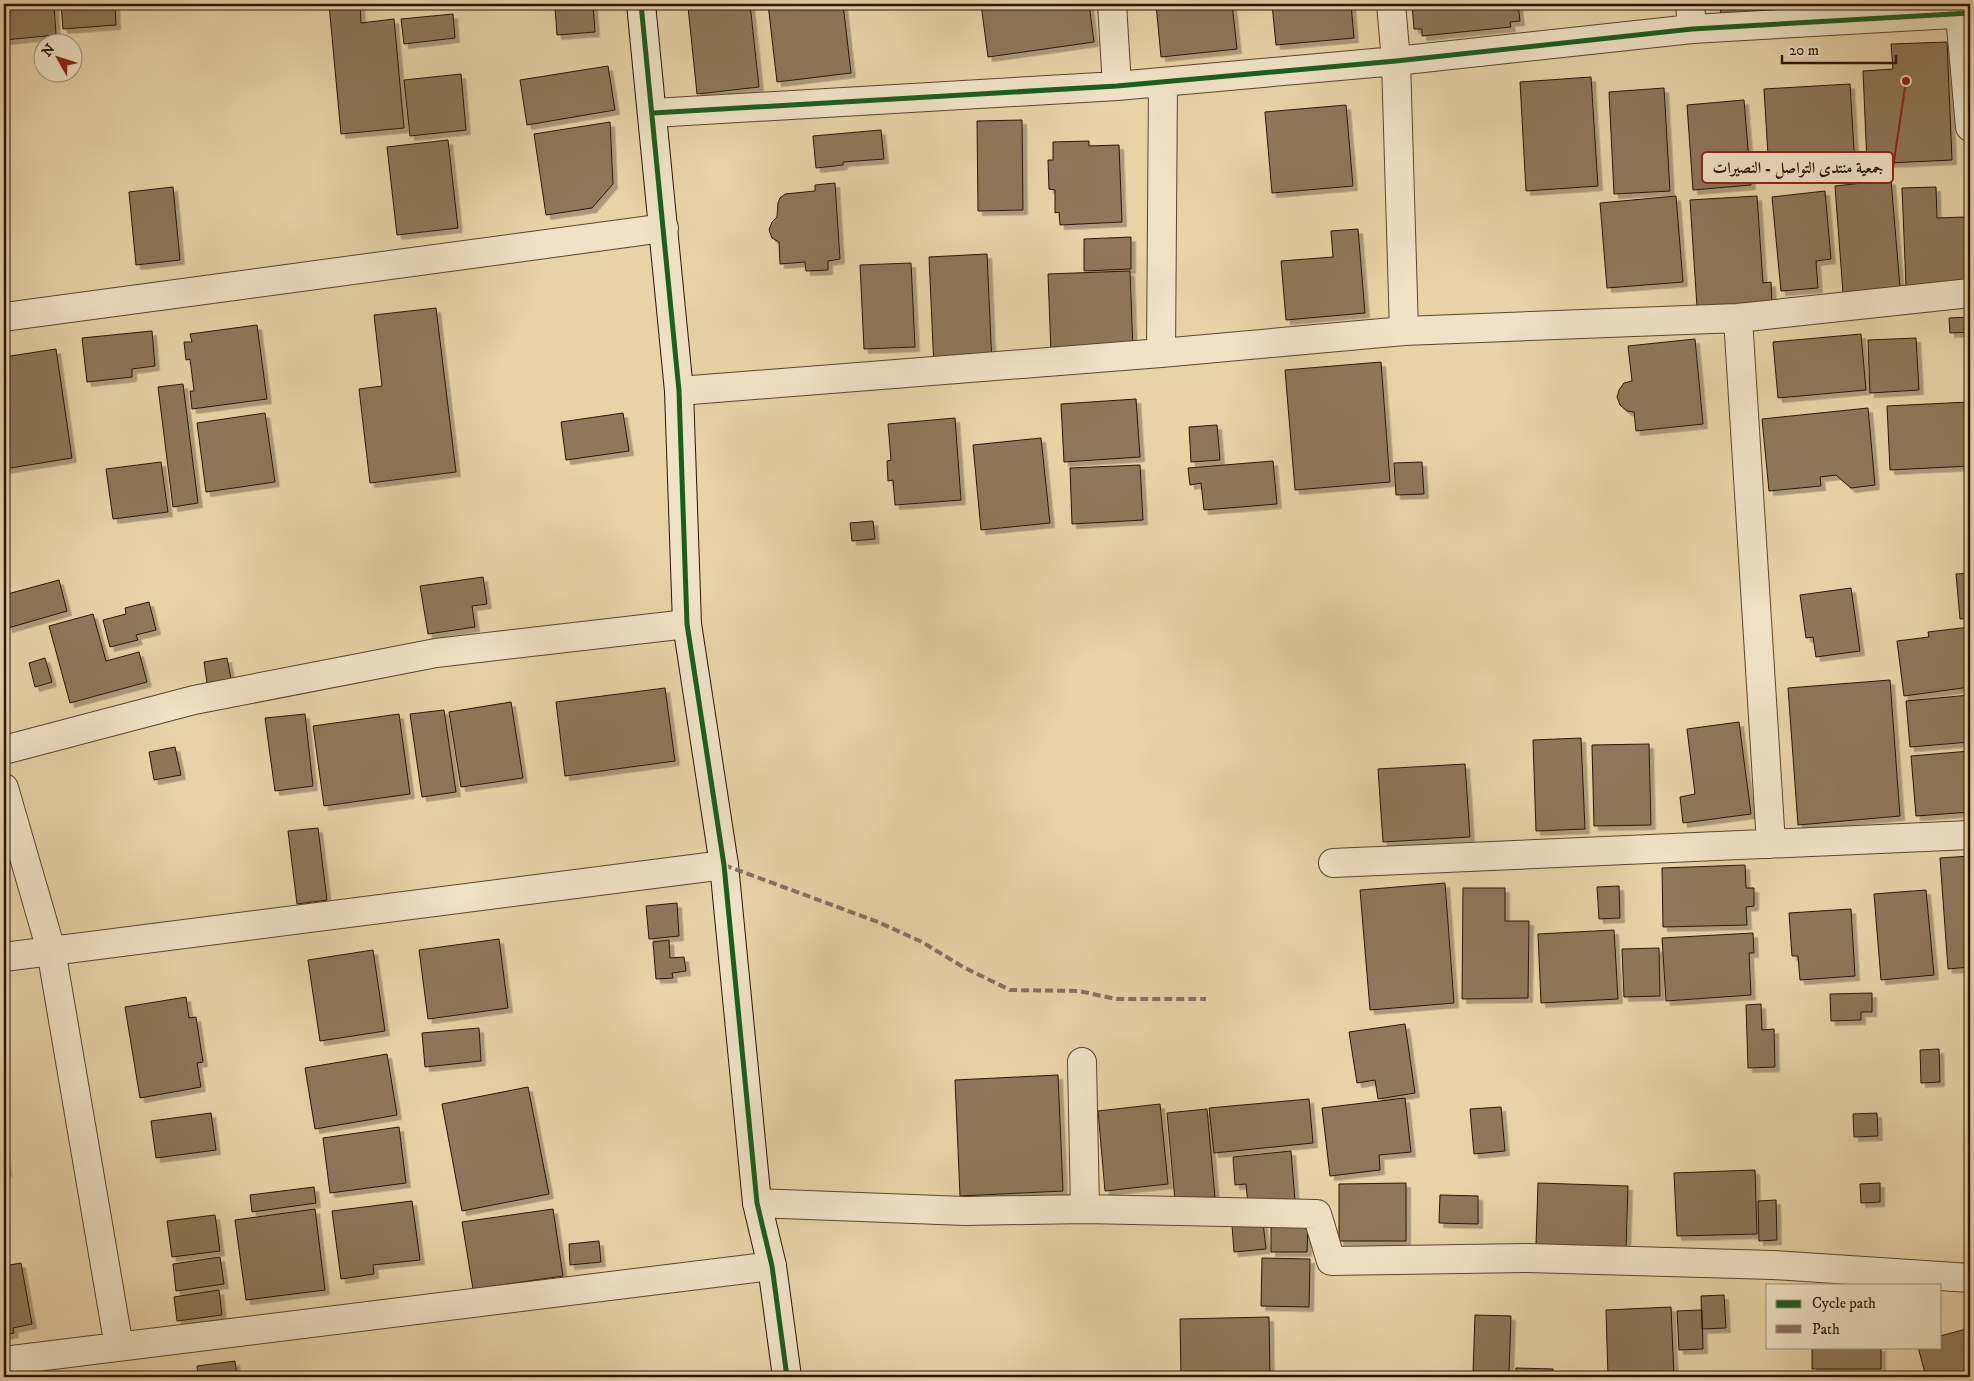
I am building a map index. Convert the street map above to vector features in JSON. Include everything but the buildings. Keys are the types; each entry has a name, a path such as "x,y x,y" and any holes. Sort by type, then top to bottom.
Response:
{"street":[{"path":"641,4 679,391 687,624 724,864 757,1203 772,1266 788,1377"},
{"path":"1112,4 1117,86"},
{"path":"1391,4 1396,61 1404,331"},
{"path":"653,113 1117,86 1396,61 1691,16 1963,10 1970,127"},
{"path":"1161,353 1163,82"},
{"path":"4,317 664,228"},
{"path":"679,391 1161,353 1404,331 1738,318 1970,294"},
{"path":"1738,318 1770,844"},
{"path":"4,750 194,700 436,653 687,624"},
{"path":"4,788 51,950 119,1347"},
{"path":"1334,863 1970,836"},
{"path":"4,957 724,864"},
{"path":"1082,1062 1085,1209"},
{"path":"757,1203 965,1211 1085,1209 1317,1214 1331,1261 1548,1258 1774,1265 1970,1278"},
{"path":"4,1361 772,1266"}],"marked path":[{"path":"724,865 878,922 922,942 963,967 1010,990 1079,991 1116,999 1206,999"}],"cycle path":[{"path":"641,4 679,391 687,624 724,865 757,1203 772,1266 787,1377"},
{"path":"653,113 1117,86 1396,61 1692,29 1970,13"}],"place":[{"name":"جمعية منتدى التواصل - النصيرات","path":"1906,81"}]}
